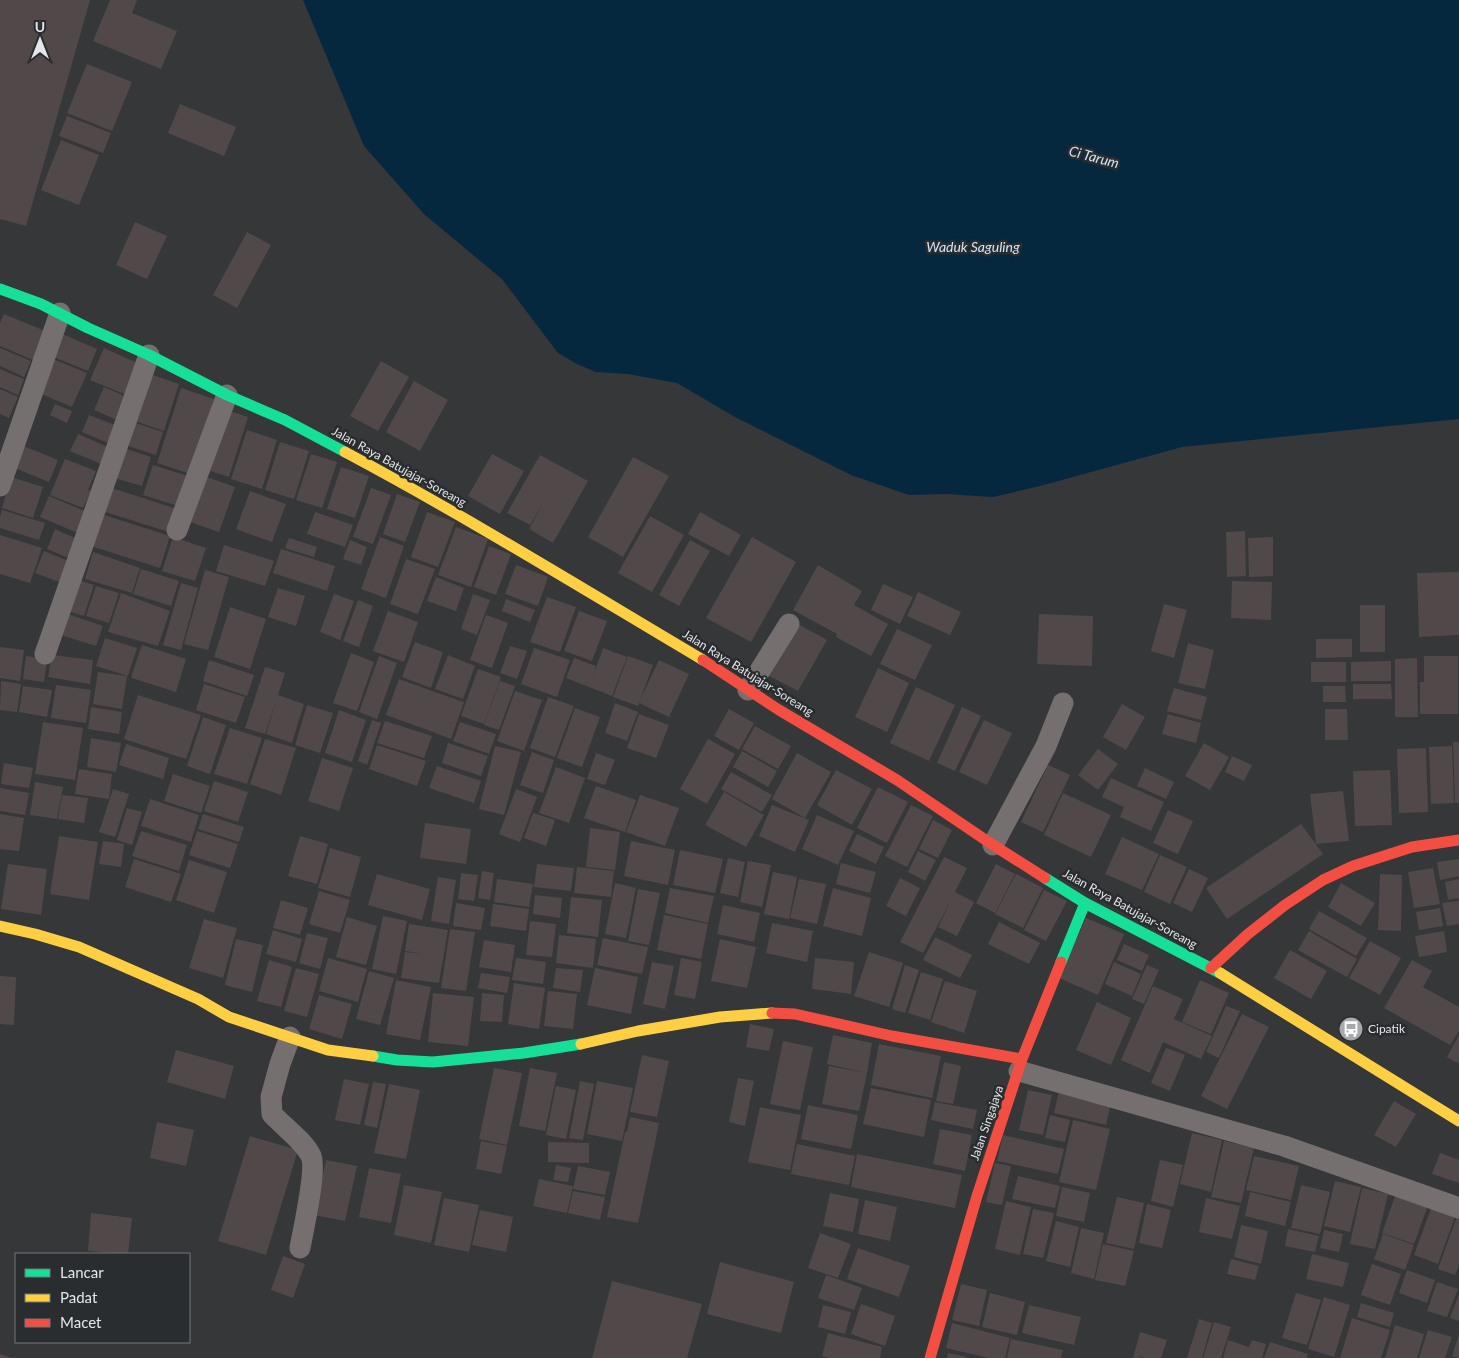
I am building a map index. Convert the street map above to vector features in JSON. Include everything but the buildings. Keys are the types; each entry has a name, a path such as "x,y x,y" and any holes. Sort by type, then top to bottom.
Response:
{"main road":[{"name":"Jalan Raya Batujajar-Soreang","path":"0,289 41,304 149,355 227,395 285,420 388,475 706,662 787,715 897,780 992,845 1085,903 1211,968 1459,1121"},
{"path":"1211,968 1256,928 1323,880 1353,866 1412,847 1459,840"},
{"name":"Jalan Singajaya","path":"930,1358 977,1196 1020,1065 1085,903"},
{"path":"0,926 79,947 198,999 286,1049 328,1050 397,1060 433,1062 573,1046 638,1031 720,1017 763,1013 795,1014 1020,1065"}],"street":[{"path":"0,486 60,313"},
{"path":"44,654 149,355"},
{"path":"177,530 227,395"},
{"path":"748,690 789,624"},
{"path":"992,845 1046,746 1063,703"},
{"path":"286,1049 271,1096 272,1114 303,1144 312,1158 312,1183 300,1248"},
{"path":"1020,1065 1284,1146 1459,1208"}],"water":[{"name":"Waduk Saguling","path":"303,0 1459,0 1459,419 1182,447 993,497 947,494 909,495 851,475 735,417 677,383 628,374 596,372 558,353 502,279 424,214 364,146"}],"traffic: fast":[{"path":"0,289 41,304 88,328 149,355 227,395 285,420 345,452"},
{"path":"1045,878 1085,903 1220,973"},
{"path":"1061,962 1085,903"},
{"path":"373,1056 397,1060 433,1062 524,1053 581,1044"}],"traffic: slow":[{"path":"345,452 481,528 703,660"},
{"path":"0,926 79,947 198,999 229,1017 328,1050 373,1056"},
{"path":"1220,973 1459,1121"},
{"path":"581,1044 638,1031 720,1017 772,1013"}],"traffic: jam":[{"path":"703,660 779,710 897,780 1045,878"},
{"path":"1211,968 1248,934 1285,905 1323,880 1353,866 1412,847 1459,840"},
{"path":"930,1358 977,1196 1022,1059 1061,962"},
{"path":"772,1013 795,1014 892,1036 1022,1059"}],"place":[{"name":"Cipatik","path":"1351,1029"}],"water label":[{"name":"Ci Tarum","path":"1094,157"}]}
